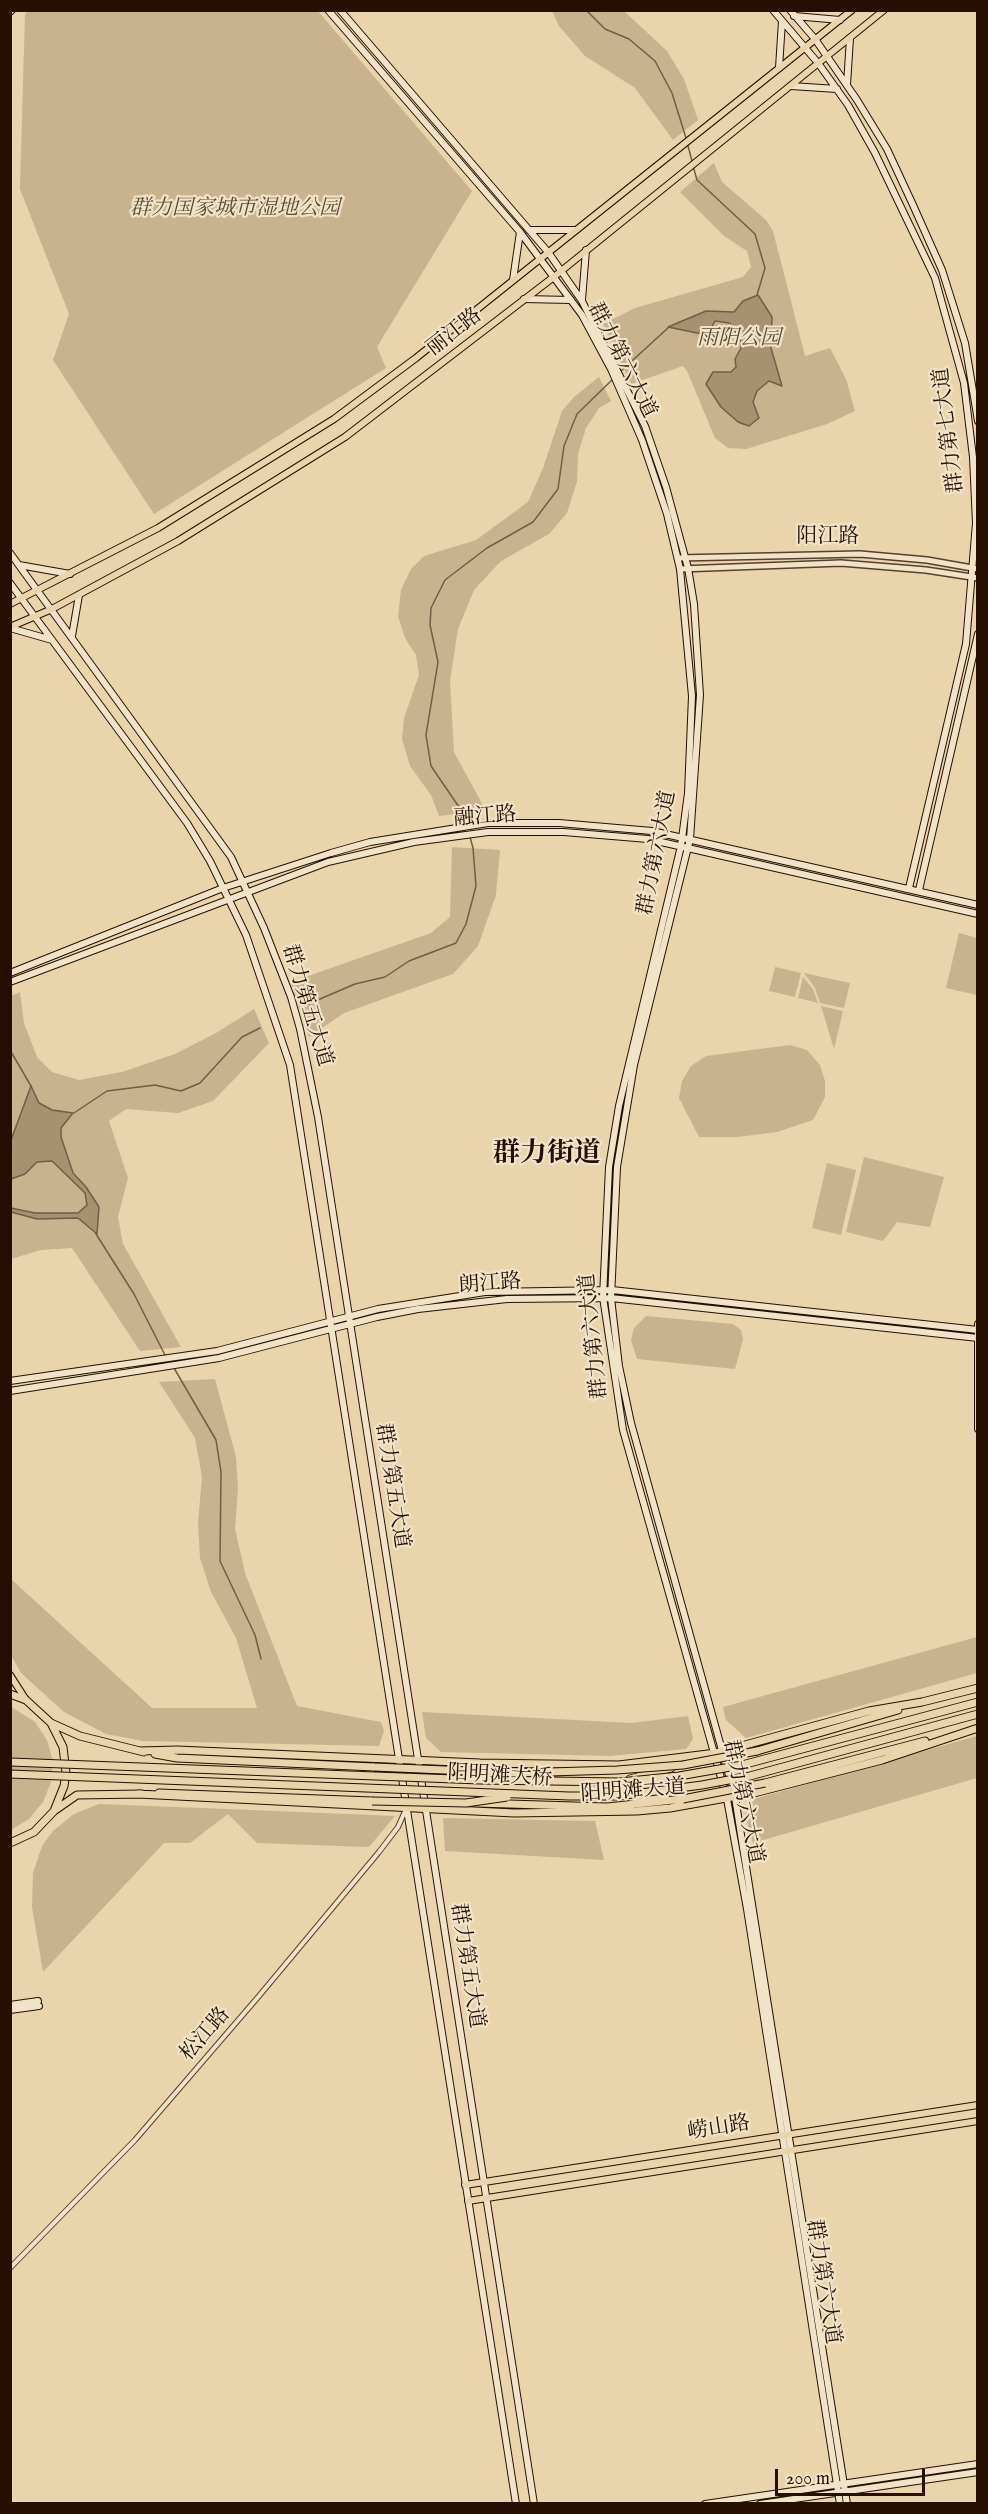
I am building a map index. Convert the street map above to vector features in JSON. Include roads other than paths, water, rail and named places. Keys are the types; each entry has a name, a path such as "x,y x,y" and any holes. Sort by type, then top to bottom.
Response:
{"highway":[{"name":"阳明滩大道","path":"140,1751 177,1750 504,1764 619,1765 719,1752 869,1711 922,1702 978,1688"},
{"path":"10,1694 26,1700 51,1722 80,1736 177,1758 480,1771 617,1770 682,1765"},
{"name":"阳明滩大桥","path":"10,1762 521,1781 620,1782 679,1776 742,1765 978,1701"},
{"path":"620,1782 682,1765 757,1751 922,1702"},
{"name":"阳明滩大桥","path":"10,1774 523,1795 618,1796 684,1788 750,1776 978,1714"},
{"path":"51,1722 58,1734 66,1760 64,1786 54,1811"},
{"name":"阳明滩大道","path":"138,1794 514,1813 618,1812 670,1808 727,1799 882,1760 976,1729"},
{"path":"10,1843 34,1832 54,1811 77,1795 176,1791 607,1807 682,1799 749,1788 976,1729"},
{"path":"480,1771 521,1781"},
{"path":"466,1803 523,1795"},
{"path":"618,1796 682,1799"}],"main road":[{"name":"群力第六大道","path":"328,10 541,258 614,367"},
{"name":"群力第六大道","path":"340,10 548,252 582,301 660,467 686,558 696,633 700,716 690,839 684,846 619,1106 609,1167 603,1239 603,1298 623,1430 719,1752 735,1797 785,2135"},
{"name":"群力第七大道","path":"773,10 837,89 875,153 935,278 964,383 973,457 976,523 975,578 966,644 909,888"},
{"name":"丽江路","path":"10,604 158,528 334,420 416,358 852,10"},
{"name":"丽江路","path":"10,628 52,609 178,541 345,437 555,276 884,10"},
{"path":"792,13 840,20"},
{"name":"群力第七大道","path":"792,13 827,56 886,149 942,270 964,343 978,421"},
{"path":"779,68 782,21"},
{"path":"847,86 850,38"},
{"path":"790,86 837,89"},
{"path":"529,230 575,230"},
{"path":"513,280 520,232"},
{"path":"582,301 586,250"},
{"path":"524,299 571,300"},
{"name":"群力第六大道","path":"623,388 657,483 678,558 692,696 690,767 682,837 684,846 634,1065 617,1167 611,1298 619,1366 631,1423 719,1752 788,2150 840,2483 848,2504"},
{"name":"群力第五大道","path":"10,553 208,823 244,881 291,997 300,1029 313,1082 416,1759 534,2504"},
{"path":"19,565 70,574"},
{"name":"群力第五大道","path":"10,583 187,823 246,935 282,1037 301,1121 397,1759 516,2504"},
{"path":"72,636 79,595"},
{"path":"10,628 52,640"},
{"path":"919,891 978,634"},
{"name":"融江路","path":"10,973 244,881 370,842 488,823 595,825 682,837 978,905"},
{"name":"融江路","path":"11,982 248,890 328,862 382,848 488,832 597,834 684,846 978,914"},
{"name":"朗江路","path":"10,1381 239,1346 348,1316 461,1294 603,1289 977,1328"},
{"name":"朗江路","path":"10,1391 239,1354 397,1313 470,1301 611,1298 976,1338"},
{"path":"977,1328 978,1429"},
{"path":"10,1675 26,1700"},
{"path":"10,2005 39,2003 10,2010"},
{"name":"崂山路","path":"465,2185 978,2104"},
{"name":"崂山路","path":"468,2200 978,2121"},
{"path":"705,2504 978,2464"},
{"path":"760,2504 978,2472"},
{"name":"群力第六大道","path":"840,2504 842,2491"}],"street":[{"name":"阳江路","path":"678,558 852,554 927,560 975,568"},
{"name":"阳江路","path":"680,569 850,563 926,570 975,578"},
{"name":"松江路","path":"10,2268 135,2140 379,1852 398,1827 406,1809"}],"waterway":[{"path":"586,10 605,29 629,39 655,61 672,93 686,138"},
{"path":"688,146 692,161"},
{"path":"693,166 697,180 755,234 765,268 757,295"},
{"path":"621,371 669,327"},
{"path":"465,824 461,810 431,766 426,735 438,662 430,625 431,608 445,580 487,548 533,522 558,489 564,446 577,414 614,378"},
{"path":"306,1005 355,984 385,977 409,961 456,943 466,924 476,886 470,837"},
{"path":"74,1113 107,1091 155,1085 181,1091 200,1083 242,1037 260,1028"},
{"path":"10,1050 31,1086"},
{"path":"96,1234 134,1294 166,1357"},
{"path":"174,1368 216,1440 221,1472 220,1561 255,1635 261,1659"}],"district":[{"name":"群力街道","path":"547,1155"}],"park label":[{"name":"群力国家城市湿地公园","path":"235,210"},
{"name":"雨阳公园","path":"739,340"}]}
